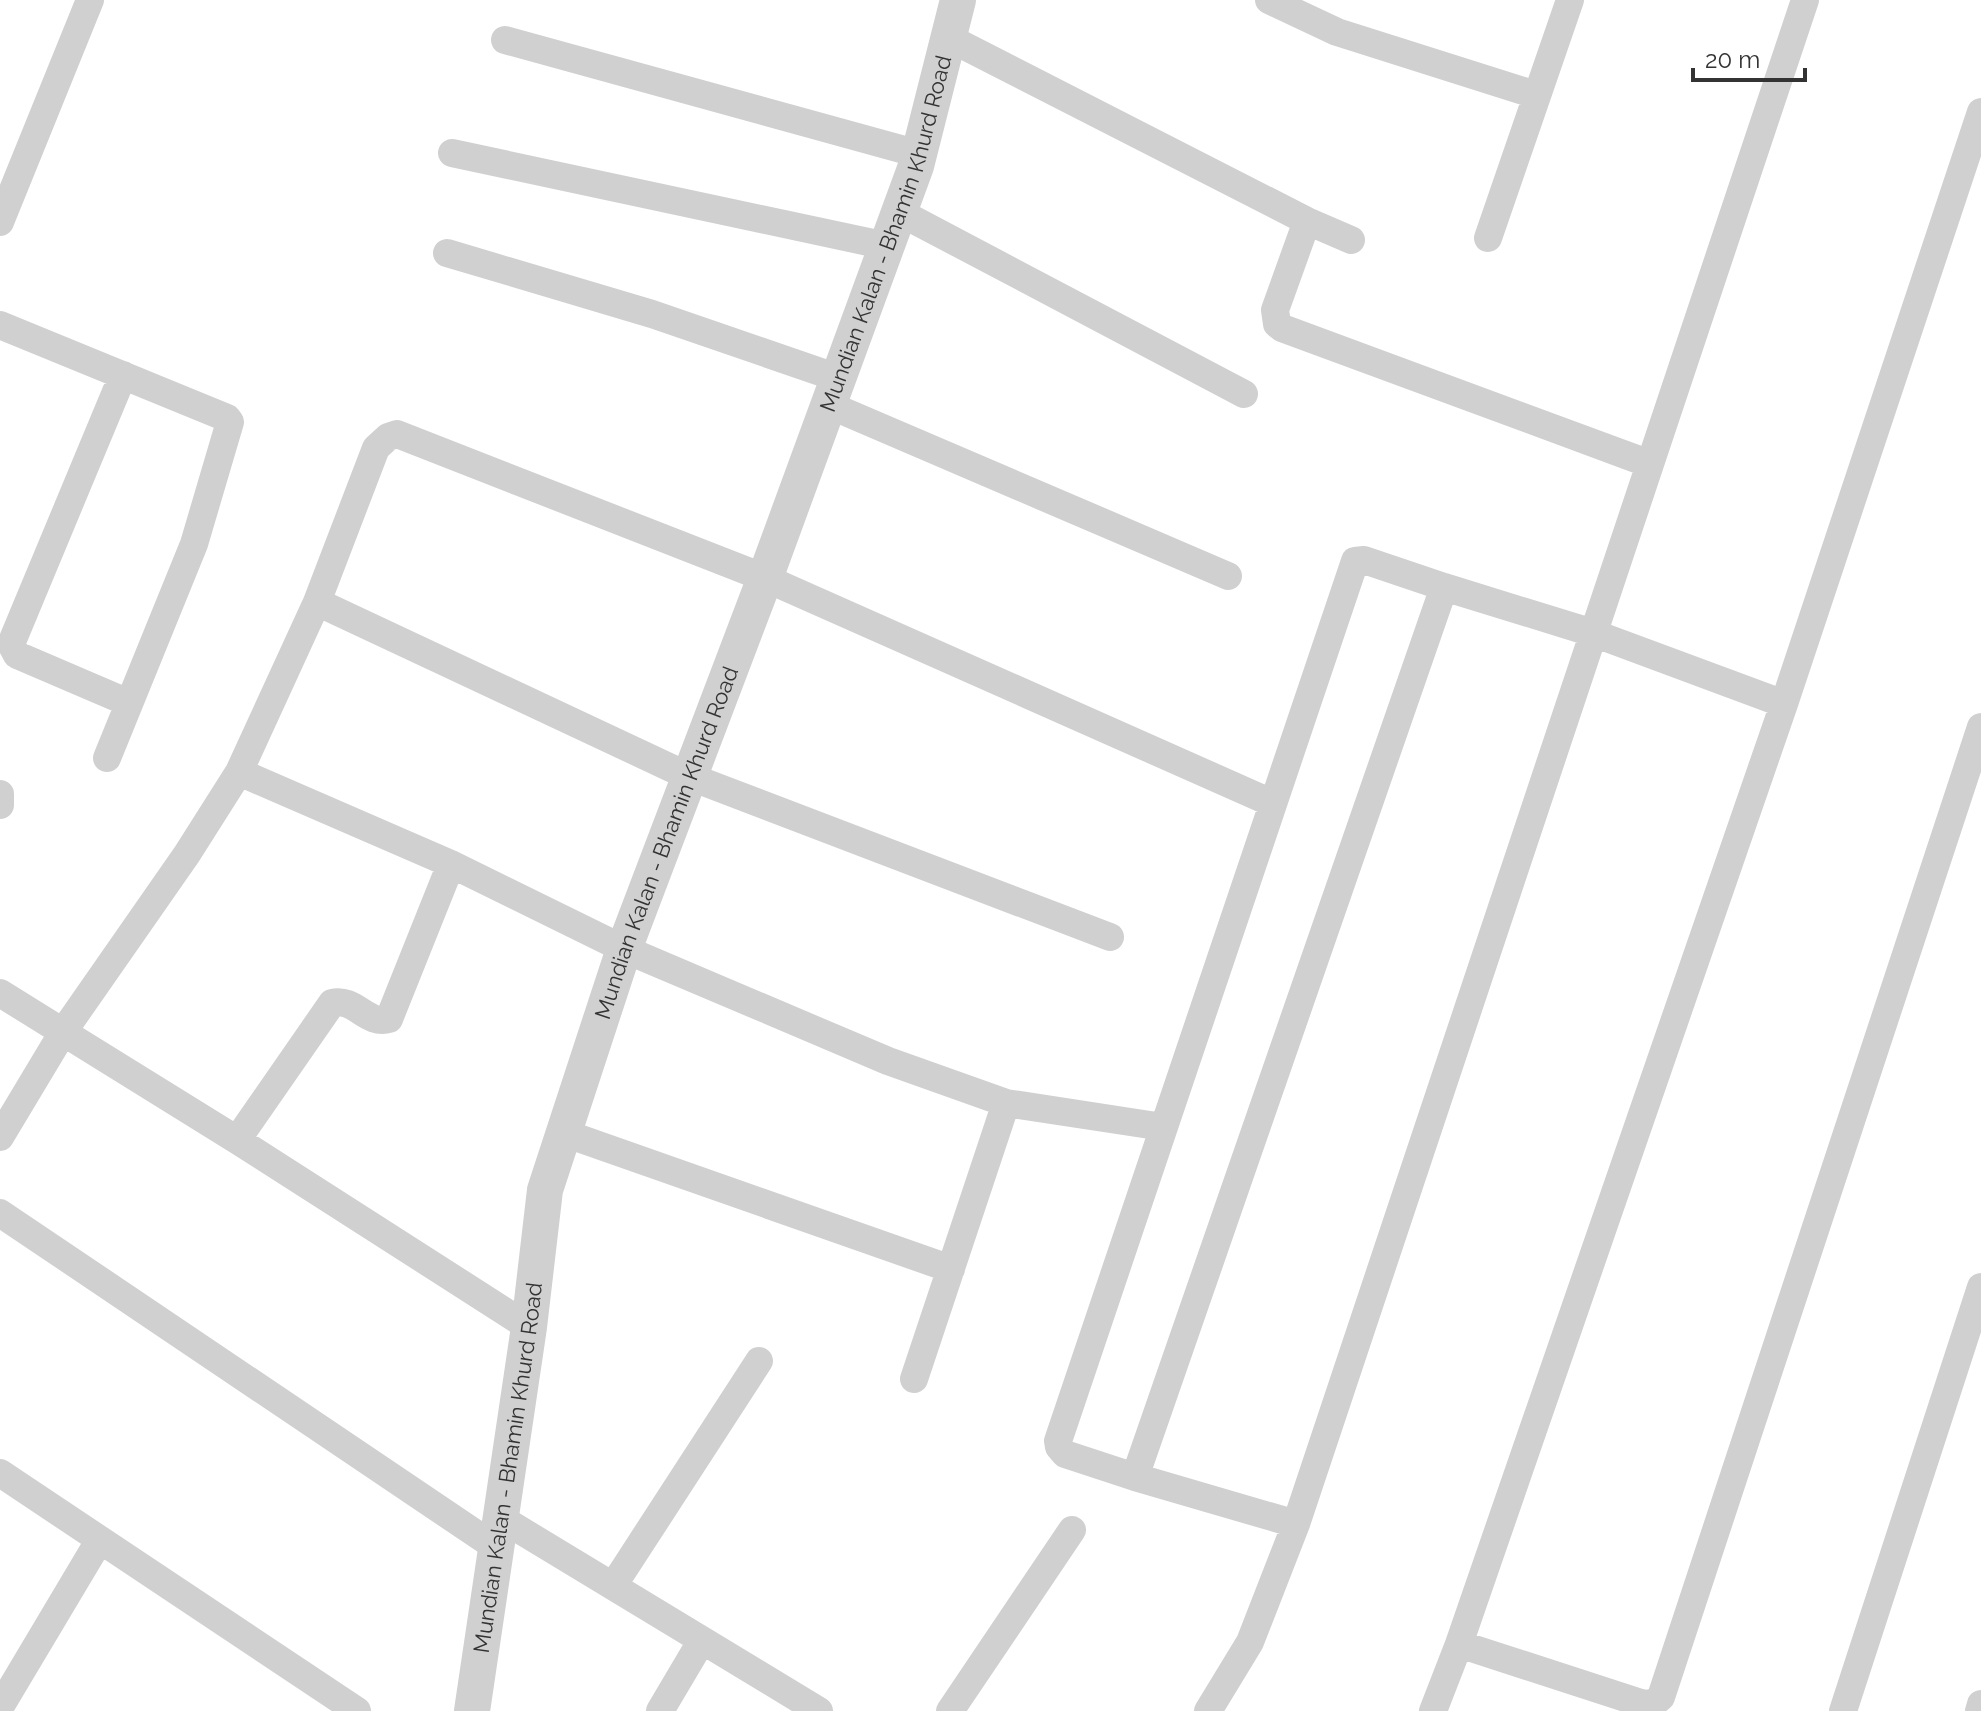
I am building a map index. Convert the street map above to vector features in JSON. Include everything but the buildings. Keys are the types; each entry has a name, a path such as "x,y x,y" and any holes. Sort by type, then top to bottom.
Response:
{"street":[{"path":"0,222 90,0"},
{"name":"Mundian Kalan - Bhamin Khurd Road","path":"472,1711 529,1327 545,1190 624,949 765,578 899,212 919,154 958,0"},
{"path":"1269,0 1337,32 1536,95"},
{"path":"1488,238 1570,0"},
{"path":"1208,1711 1250,1642 1296,1524 1805,0"},
{"path":"949,38 1307,221 1351,240"},
{"path":"505,40 919,154"},
{"path":"1433,1711 1459,1644 1784,704 1981,112"},
{"path":"452,153 887,246"},
{"path":"899,212 1244,394"},
{"path":"1307,221 1275,310 1276,321 1282,328 1650,464"},
{"path":"447,253 652,314 833,392 1228,576"},
{"path":"0,325 227,418 230,422 194,544 107,758"},
{"path":"123,375 11,644 17,655 129,703"},
{"path":"0,1137 63,1032 187,854 239,772 317,602 376,448 388,437 397,434 765,578 1272,803"},
{"path":"1296,1524 1065,1454 1058,1441 1355,561 1364,560 1593,633 1784,704"},
{"path":"1135,1477 1444,587"},
{"path":"317,602 688,776 1110,937"},
{"path":"1459,1644 1644,1704 1654,1703 1661,1697 1981,727"},
{"path":"239,772 451,864 624,949 888,1061 1006,1103 1163,1127"},
{"path":"0,794 0,805"},
{"path":"237,1140 332,1003 345,1002 375,1021 389,1019 451,864"},
{"path":"0,993 529,1327"},
{"path":"914,1379 1006,1103"},
{"path":"564,1133 951,1269"},
{"path":"0,1213 499,1533 613,1586 819,1711"},
{"path":"1843,1711 1981,1287"},
{"path":"613,1586 759,1361"},
{"path":"0,1473 357,1711"},
{"path":"950,1711 1072,1530"},
{"path":"9,1702 99,1541"},
{"path":"660,1711 702,1640"},
{"path":"1979,1711 1981,1704"}]}
